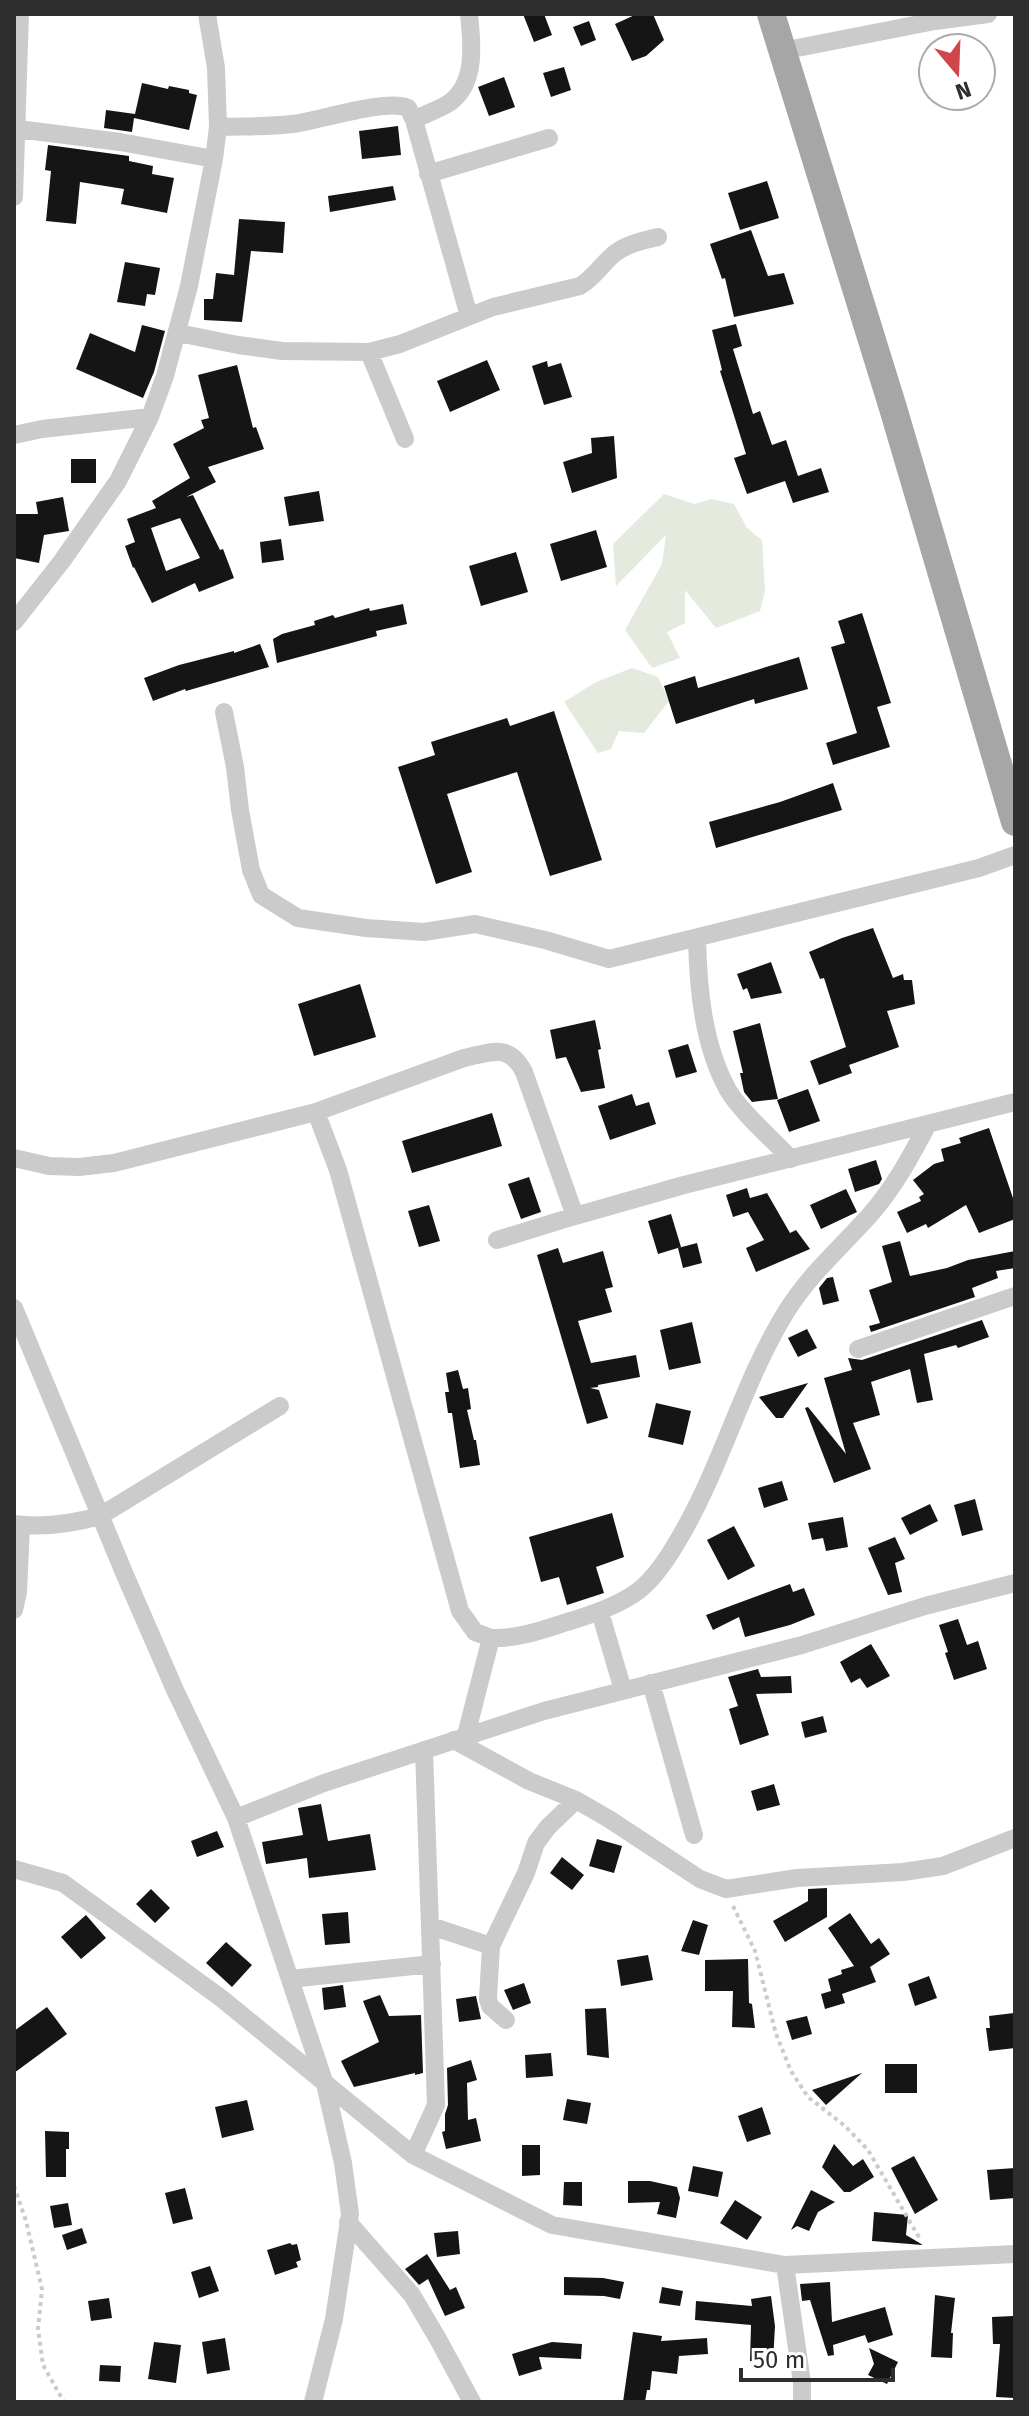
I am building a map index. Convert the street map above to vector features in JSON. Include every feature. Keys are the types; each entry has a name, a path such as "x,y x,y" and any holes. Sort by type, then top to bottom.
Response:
{"main road":[{"path":"771,14 898,423 1015,822"}],"street":[{"path":"14,197 20,14"},
{"path":"14,622 62,561 118,481 150,417 165,376 189,286 218,127 216,68 207,14"},
{"path":"414,120 450,102 459,93 470,68 473,48 469,14"},
{"path":"782,51 935,21 988,14"},
{"path":"218,127 295,124 362,110 402,105 408,108 469,316"},
{"path":"18,129 120,142 214,159"},
{"path":"428,174 549,138"},
{"path":"178,333 282,351 369,352 416,339 513,300 580,286 591,280 623,248 658,237"},
{"path":"369,352 405,439"},
{"path":"14,435 150,417"},
{"path":"224,712 251,870 261,895 298,918 366,928 424,932 475,924 609,959 964,872 1015,855"},
{"path":"697,938 705,1025 728,1091 791,1159"},
{"path":"14,1158 49,1166 114,1163 316,1112 464,1058 505,1052 516,1058 524,1072 575,1216"},
{"path":"497,1240 575,1216 1015,1102"},
{"path":"316,1112 338,1170 460,1611 475,1632 506,1639 600,1612 636,1593 664,1564 697,1509 765,1351 786,1313 808,1280 870,1215 903,1170 928,1124"},
{"path":"858,1349 1015,1296"},
{"path":"14,1308 175,1690 236,1818 325,2084 345,2175 350,2214 334,2319 313,2402"},
{"path":"14,1610 18,1592 18,1524 42,1526 74,1523 100,1516 280,1406"},
{"path":"236,1818 324,1783 559,1707 802,1645 925,1606 1015,1583"},
{"path":"600,1612 623,1690"},
{"path":"460,1738 491,1638"},
{"path":"651,1683 694,1835"},
{"path":"460,1738 529,1781 576,1800 609,1819 700,1879 726,1889 797,1878 903,1872 943,1866 1015,1838"},
{"path":"413,2155 436,2105 424,1750"},
{"path":"506,2020 494,2010 488,1999 491,1946 526,1873 536,1843 576,1800"},
{"path":"14,1869 63,1883 221,1998 413,2155 552,2225 785,2265 1015,2254"},
{"path":"431,1926 491,1946"},
{"path":"290,1979 432,1964"},
{"path":"348,2222 412,2295 472,2402"},
{"path":"785,2265 802,2402"}],"path":[{"path":"726,1889 755,1951 776,2034 791,2071 808,2097 845,2126 868,2150 921,2240 943,2259"},
{"path":"14,2186 42,2289 38,2329 43,2365 64,2402"}],"shaded area":[{"path":"664,494 694,504 712,499 734,504 747,528 762,540 765,591 760,611 716,628 685,590 685,623 667,632 680,658 652,668 625,630 662,564 666,535 616,586 613,544"},
{"path":"632,668 658,677 669,701 644,733 619,731 611,749 598,753 564,702 596,682"}],"building":[{"path":"523,14 544,14 552,35 534,42"},
{"path":"637,14 653,14 664,40 646,56 632,61 615,24"},
{"path":"589,21 596,40 581,46 573,27"},
{"path":"564,67 571,90 551,97 543,73"},
{"path":"504,77 515,107 489,116 478,87"},
{"path":"142,83 189,90 189,93 197,95 189,130 134,118 132,132 104,128 106,110 135,114"},
{"path":"398,126 401,155 362,159 359,131"},
{"path":"48,145 129,156 129,161 153,166 152,174 174,178 167,213 121,204 124,189 80,182 76,224 46,221 51,171 45,170"},
{"path":"767,181 779,218 740,230 728,193"},
{"path":"393,186 396,200 330,212 328,196"},
{"path":"239,219 285,222 283,253 251,251 242,322 204,320 204,299 213,299 216,273 234,275"},
{"path":"751,230 768,276 784,273 794,304 734,317 725,278 722,279 710,244"},
{"path":"125,262 160,268 155,295 147,294 145,306 117,302"},
{"path":"736,324 742,346 733,349 753,414 760,411 772,445 786,440 798,476 821,468 829,492 793,503 785,481 747,494 734,458 746,454 720,371 712,330"},
{"path":"142,325 165,331 143,398 76,369 90,333 135,352"},
{"path":"487,360 500,390 450,412 437,381"},
{"path":"547,361 548,367 561,363 572,397 544,405 532,366"},
{"path":"237,365 253,428 256,427 264,449 208,467 216,482 186,497 193,495 220,550 223,549 234,578 199,592 195,583 152,603 125,546 135,542 127,519 156,508 152,501 190,478 173,444 204,428 201,420 209,418 198,375","holes":["180,518 200,558 166,571 151,528"]},
{"path":"614,436 617,478 572,493 563,462 592,453 591,438"},
{"path":"71,459 96,459 96,483 71,483"},
{"path":"319,491 324,521 289,526 284,497"},
{"path":"63,497 69,531 44,535 39,563 14,558 14,514 38,514 36,502"},
{"path":"596,530 607,567 561,581 550,544"},
{"path":"281,539 284,560 262,563 260,542"},
{"path":"516,552 528,592 481,606 469,566"},
{"path":"403,604 407,624 376,631 377,636 277,663 273,639 282,634 315,625 314,621 333,615 335,618 369,608 370,611"},
{"path":"862,613 891,703 877,707 890,747 833,765 826,743 857,733 831,647 845,643 838,621"},
{"path":"260,644 269,667 185,689 153,701 144,678 179,665"},
{"path":"799,657 808,689 755,704 754,699 676,724 664,686 695,676 698,688"},
{"path":"554,711 602,860 550,876 517,772 447,794 472,872 436,884 398,767 435,755 431,742 507,718 510,726"},
{"path":"833,783 842,810 716,848 709,822"},
{"path":"873,928 893,978 903,974 904,980 912,980 915,1004 887,1011 899,1047 849,1065 852,1073 819,1085 810,1061 846,1047 824,978 820,979 809,952"},
{"path":"771,962 782,993 751,999 747,988 743,990 737,974"},
{"path":"360,984 376,1037 314,1056 298,1004"},
{"path":"595,1020 605,1088 581,1092 566,1057 556,1059 550,1030"},
{"path":"760,1023 778,1099 752,1102 744,1092 733,1031"},
{"path":"688,1044 697,1072 676,1078 668,1050"},
{"path":"808,1089 820,1121 789,1132 777,1100"},
{"path":"632,1094 636,1106 649,1102 656,1124 610,1140 598,1106"},
{"path":"492,1113 502,1146 412,1173 402,1141"},
{"path":"989,1128 1015,1204 1015,1219 979,1233 966,1205 928,1228 926,1224 907,1233 897,1212 921,1201 919,1197 924,1194 913,1180 934,1164 944,1161 941,1149 961,1143 959,1138"},
{"path":"876,1160 882,1179 879,1184 855,1192 848,1169"},
{"path":"529,1177 541,1212 521,1219 508,1184"},
{"path":"747,1188 750,1198 767,1193 790,1233 796,1230 810,1249 756,1272 746,1248 764,1240 748,1212 733,1217 726,1195"},
{"path":"846,1189 857,1212 821,1229 810,1205"},
{"path":"429,1205 440,1241 419,1247 408,1211"},
{"path":"671,1214 681,1247 658,1254 648,1221"},
{"path":"900,1241 910,1276 1015,1251 1015,1268 996,1271 998,1278 972,1288 975,1297 871,1332 869,1326 880,1323 869,1290 892,1282 882,1246"},
{"path":"697,1243 702,1263 683,1268 678,1248"},
{"path":"558,1248 563,1263 603,1251 613,1287 605,1289 612,1312 578,1321 591,1363 636,1355 640,1377 590,1388 599,1390 608,1418 587,1424 537,1255"},
{"path":"833,1277 839,1301 823,1305 819,1288 827,1278"},
{"path":"982,1320 989,1337 958,1348 956,1345 924,1354 933,1400 917,1403 910,1369 871,1382 880,1415 853,1423 871,1469 834,1483 805,1408 808,1407 846,1454 824,1378 852,1370 848,1358 862,1360"},
{"path":"692,1322 701,1363 669,1370 660,1330"},
{"path":"807,1329 817,1348 798,1357 788,1338"},
{"path":"458,1370 463,1389 468,1388 471,1409 467,1410 480,1465 460,1468 452,1413 448,1413 445,1392 449,1392 446,1373"},
{"path":"808,1383 783,1418 776,1418 759,1397"},
{"path":"656,1403 691,1411 683,1445 648,1437"},
{"path":"782,1481 788,1500 764,1508 758,1488"},
{"path":"975,1499 983,1530 962,1536 954,1505"},
{"path":"930,1504 938,1521 910,1535 901,1518"},
{"path":"612,1513 624,1557 596,1567 604,1593 567,1605 559,1577 541,1582 529,1537"},
{"path":"843,1517 848,1547 826,1551 823,1538 812,1540 808,1523"},
{"path":"734,1526 755,1566 728,1580 707,1540"},
{"path":"895,1537 905,1559 895,1563 902,1592 888,1595 868,1548"},
{"path":"790,1584 793,1592 804,1588 815,1615 745,1637 739,1617 713,1630 706,1615"},
{"path":"958,1619 967,1645 978,1641 987,1669 954,1680 939,1625"},
{"path":"871,1644 890,1676 867,1688 860,1678 851,1683 840,1662"},
{"path":"758,1669 761,1677 791,1676 792,1693 756,1694 769,1735 740,1745 729,1709 738,1706 728,1677"},
{"path":"823,1716 827,1732 805,1738 801,1722"},
{"path":"774,1784 780,1805 757,1811 751,1791"},
{"path":"321,1804 328,1841 370,1834 376,1870 309,1878 307,1858 266,1864 262,1842 303,1835 298,1808"},
{"path":"217,1831 224,1847 197,1857 191,1841"},
{"path":"597,1839 622,1846 614,1873 589,1866"},
{"path":"562,1857 584,1875 572,1890 550,1873"},
{"path":"827,1888 827,1917 785,1942 773,1921 808,1901 808,1889"},
{"path":"151,1889 170,1908 155,1923 136,1904"},
{"path":"348,1912 350,1943 325,1945 322,1914"},
{"path":"850,1913 871,1944 879,1938 890,1954 870,1967 876,1982 842,1994 845,2003 825,2009 821,1994 831,1991 828,1979 854,1966 828,1928"},
{"path":"86,1915 106,1938 81,1959 61,1937"},
{"path":"693,1920 708,1925 699,1955 681,1951"},
{"path":"226,1942 252,1965 232,1987 206,1963"},
{"path":"648,1955 653,1980 621,1986 617,1960"},
{"path":"748,1959 749,2003 752,2004 755,2028 732,2027 733,1991 705,1991 705,1960"},
{"path":"929,1976 937,1998 915,2006 908,1984"},
{"path":"524,1983 531,2003 513,2010 504,1990"},
{"path":"343,1985 346,2007 324,2010 322,1988"},
{"path":"380,1995 389,2016 421,2015 423,2073 354,2087 341,2061 379,2042 363,2001"},
{"path":"476,1996 481,2019 459,2022 456,1999"},
{"path":"47,2007 67,2034 14,2073 14,2031"},
{"path":"606,2008 609,2058 587,2055 585,2009"},
{"path":"1014,2013 1015,2048 989,2051 986,2028 990,2028 989,2016"},
{"path":"807,2016 812,2034 792,2040 786,2021"},
{"path":"551,2053 553,2076 526,2078 525,2055"},
{"path":"471,2060 477,2080 467,2083 468,2120 476,2118 481,2141 446,2149 442,2132 445,2131 448,2105 447,2068"},
{"path":"885,2064 917,2064 917,2093 885,2093"},
{"path":"862,2073 826,2105 812,2090"},
{"path":"567,2099 591,2103 587,2124 563,2120"},
{"path":"247,2100 254,2130 222,2138 215,2107"},
{"path":"762,2107 771,2134 747,2142 738,2116"},
{"path":"45,2131 69,2132 66,2177 46,2177"},
{"path":"834,2144 853,2166 863,2159 874,2177 850,2192 844,2192 822,2167"},
{"path":"522,2145 540,2145 540,2175 522,2176"},
{"path":"914,2156 938,2200 915,2214 891,2168"},
{"path":"693,2166 723,2172 718,2197 688,2191"},
{"path":"1015,2168 1015,2198 990,2200 987,2170"},
{"path":"628,2181 650,2181 677,2187 680,2198 676,2218 657,2214 660,2202 628,2203"},
{"path":"564,2182 582,2182 582,2206 563,2205"},
{"path":"185,2188 193,2219 173,2224 165,2193"},
{"path":"811,2190 835,2202 818,2212 809,2231 797,2226 791,2230"},
{"path":"735,2200 762,2217 747,2240 720,2223"},
{"path":"68,2203 72,2225 54,2228 50,2206"},
{"path":"874,2212 908,2215 906,2235 923,2245 872,2241"},
{"path":"82,2228 87,2243 67,2250 62,2235"},
{"path":"458,2231 460,2254 437,2257 434,2233"},
{"path":"297,2244 301,2260 296,2262 298,2267 275,2275 267,2250"},
{"path":"427,2254 450,2290 456,2287 465,2308 445,2316 428,2279 419,2285 405,2269"},
{"path":"210,2266 219,2291 199,2298 191,2272"},
{"path":"564,2277 624,2282 620,2299 564,2295"},
{"path":"830,2282 832,2322 885,2307 893,2335 868,2343 865,2335 833,2345 834,2355 828,2356 810,2300 802,2301 800,2284"},
{"path":"662,2287 683,2291 680,2306 659,2303"},
{"path":"935,2295 955,2298 952,2358 931,2357"},
{"path":"771,2296 775,2326 773,2362 750,2361 751,2325 695,2320 696,2301 752,2306 751,2299"},
{"path":"109,2298 112,2318 91,2321 88,2301"},
{"path":"1013,2316 1015,2398 996,2397 1000,2344 993,2344 992,2317"},
{"path":"633,2332 662,2336 661,2341 707,2338 708,2354 679,2356 677,2374 652,2371 645,2402 623,2402"},
{"path":"225,2338 230,2370 207,2374 202,2342"},
{"path":"154,2342 181,2345 176,2383 148,2379"},
{"path":"552,2342 582,2344 581,2359 539,2357 542,2369 519,2376 512,2354"},
{"path":"869,2348 898,2362 887,2384 868,2375 874,2364"},
{"path":"100,2365 121,2366 120,2382 99,2381"}]}
